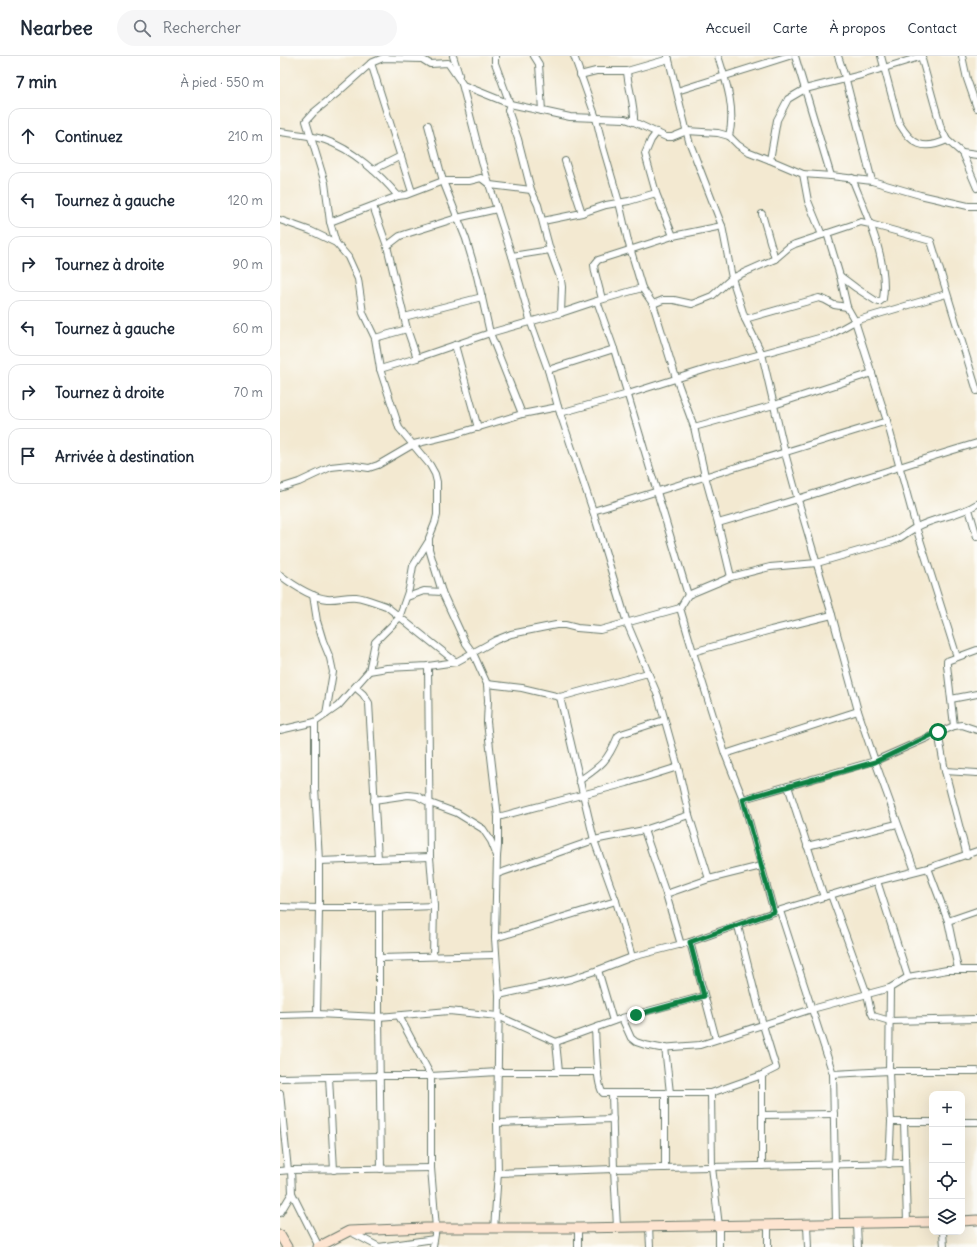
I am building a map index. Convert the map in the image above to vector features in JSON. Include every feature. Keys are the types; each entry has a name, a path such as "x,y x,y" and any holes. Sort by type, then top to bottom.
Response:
{"main road":[{"path":"965,1221 977,1220"},
{"path":"318,1247 349,1231 436,1228 578,1228 929,1222"},
{"path":"280,1235 286,1247"}],"street":[{"path":"452,56 463,85 482,162 512,256 531,323 548,370 558,407 593,511 627,623 658,696 678,767 689,815 709,879"},
{"path":"495,56 495,63 510,104 508,110 518,139 531,190 533,196 537,200 550,250 562,287 561,313"},
{"path":"534,56 539,64 542,112"},
{"path":"574,56 596,118 628,241 632,250 642,288 653,304 676,378 694,427 731,577"},
{"path":"718,56 725,76 732,110 732,121 729,136"},
{"path":"677,91 789,56"},
{"path":"795,56 831,176"},
{"path":"838,56 846,80 872,181"},
{"path":"881,56 899,123 905,132 916,142 929,146 947,140"},
{"path":"770,160 777,120 788,99 805,88 846,80 922,56 941,128 947,140 962,153 977,188"},
{"path":"962,56 967,79 977,108"},
{"path":"580,75 596,71 627,71 668,57 689,141 722,226 732,278 745,319 762,354 785,453 858,711 915,871"},
{"path":"336,243 330,222 325,183 306,121 371,63 383,58 422,59 430,64 448,63 463,85 510,104 542,112 570,117 625,119 666,137 672,137 687,131 718,133 729,136 746,151 804,174 872,181 920,195 968,206 977,206"},
{"path":"371,63 412,192"},
{"path":"627,71 635,113 634,122"},
{"path":"428,125 443,181 466,239 490,333 522,414"},
{"path":"280,132 325,140 341,148 373,170 389,184 398,196"},
{"path":"657,132 651,140 646,154 656,192 673,236"},
{"path":"962,153 977,155"},
{"path":"373,170 401,156"},
{"path":"565,161 582,213"},
{"path":"804,174 808,201 824,234 840,276 848,307 855,321 872,373 887,421 916,527 957,657"},
{"path":"330,222 398,196 406,195 443,181 469,181 481,178 490,185 531,190"},
{"path":"840,276 876,301 879,302 883,299 882,269 870,224 852,178"},
{"path":"543,221 582,213 656,192"},
{"path":"373,206 387,246 407,329 417,358"},
{"path":"387,246 400,236 457,218 497,209"},
{"path":"762,214 775,260"},
{"path":"280,220 311,231 336,243 348,257 357,275 363,312 374,338 380,369 399,428 414,444 430,465 437,482 437,515 435,523 428,542 413,566 407,597 399,618 375,642 369,671 338,706 315,722 280,730"},
{"path":"653,304 663,300 674,300 692,304 712,296 732,278 775,260 789,247 861,222 870,224 931,241 977,391"},
{"path":"688,595 600,300 594,265 598,260 673,236 722,226"},
{"path":"512,256 550,250"},
{"path":"380,369 490,333 531,323 642,288"},
{"path":"560,413 628,394 676,378 830,335 855,321 946,294"},
{"path":"404,317 482,297"},
{"path":"745,319 819,298 834,305 848,307"},
{"path":"374,338 407,329"},
{"path":"455,345 478,428"},
{"path":"548,370 614,349"},
{"path":"694,427 774,405 872,373"},
{"path":"280,488 299,482 331,467 349,465 369,468 378,465 414,444 478,428 522,414 558,407"},
{"path":"593,511 887,421"},
{"path":"718,523 798,500 899,466 977,443"},
{"path":"369,671 456,662 496,640 511,634 556,625 600,630 627,623 680,608 688,595 731,577 770,567 817,563 897,539 916,527 969,509 977,504"},
{"path":"969,509 977,537"},
{"path":"428,542 442,592 465,642 473,653 487,684 487,722 498,817 495,938 498,995 498,1173 494,1229"},
{"path":"280,575 305,592 327,599 355,597 386,606 399,618 456,662"},
{"path":"407,597 424,591 442,592"},
{"path":"314,595 317,621 322,640 330,658 333,672 326,714"},
{"path":"680,608 692,652 725,754 743,799 761,866 812,1009 833,1074 836,1224"},
{"path":"692,652 832,615"},
{"path":"954,726 946,665 947,661 977,650"},
{"path":"428,666 430,857 434,906 433,956"},
{"path":"487,684 522,688 560,697 648,673"},
{"path":"355,687 363,694 369,703 378,859"},
{"path":"951,699 977,694"},
{"path":"560,697 582,795 594,840 616,901 632,957"},
{"path":"725,754 858,711"},
{"path":"579,781 606,760 618,736 664,720"},
{"path":"315,722 315,787 319,861 317,1014"},
{"path":"743,799 875,762 954,726 962,725 977,730"},
{"path":"938,732 945,771 967,856"},
{"path":"498,817 582,795 678,767"},
{"path":"945,771 977,773"},
{"path":"788,786 807,846 868,994 873,1016 890,1021 977,1019"},
{"path":"374,800 408,795 417,796 430,803 457,813 483,829 497,856"},
{"path":"497,874 594,840 644,830 689,815"},
{"path":"807,846 897,824"},
{"path":"644,830 666,894 681,945"},
{"path":"498,995 545,986 598,970 632,957 681,945 777,911 877,881 928,868 977,852"},
{"path":"319,861 430,857"},
{"path":"666,894 709,879 761,866"},
{"path":"928,868 948,921 958,969"},
{"path":"877,881 908,977"},
{"path":"495,938 616,901"},
{"path":"280,907 319,909 434,906"},
{"path":"379,908 381,1169"},
{"path":"948,921 977,911"},
{"path":"595,1028 601,1092 711,1093 775,1069 776,1067 763,1025 738,926"},
{"path":"690,942 716,1039"},
{"path":"380,958 496,955"},
{"path":"622,1018 630,1038 636,1042 645,1045 665,1047 700,1045 812,1009 890,988 908,977 958,969 977,970"},
{"path":"598,970 614,1021"},
{"path":"889,1164 891,1122 889,1070 890,988"},
{"path":"280,1015 317,1014 379,1017 449,1010 498,1016 556,1042 622,1018 704,996"},
{"path":"399,1016 430,1076 431,1168 436,1228 433,1247"},
{"path":"556,1042 559,1072"},
{"path":"664,1168 668,1093 665,1047"},
{"path":"833,1074 889,1070 977,1071"},
{"path":"280,1078 430,1076 498,1072 598,1072"},
{"path":"762,1075 762,1166"},
{"path":"329,1077 334,1170"},
{"path":"280,1093 292,1194 318,1247"},
{"path":"612,1093 617,1227"},
{"path":"711,1093 712,1167 719,1226 719,1247"},
{"path":"762,1115 834,1114"},
{"path":"497,1123 613,1119"},
{"path":"891,1122 929,1122"},
{"path":"904,1122 907,1222"},
{"path":"965,1122 977,1122"},
{"path":"498,1173 614,1168 905,1164"},
{"path":"280,1171 431,1168"},
{"path":"280,1213 292,1194"},
{"path":"857,1224 858,1247"},
{"path":"768,1225 768,1247"},
{"path":"807,1225 808,1247"},
{"path":"649,1226 650,1247"},
{"path":"578,1228 578,1247"},
{"path":"349,1231 379,1247 434,1239"},
{"path":"943,1235 944,1247"}],"route":[{"path":"636,1015 704,996 690,942 774,912 743,799 875,762 938,732"}]}
